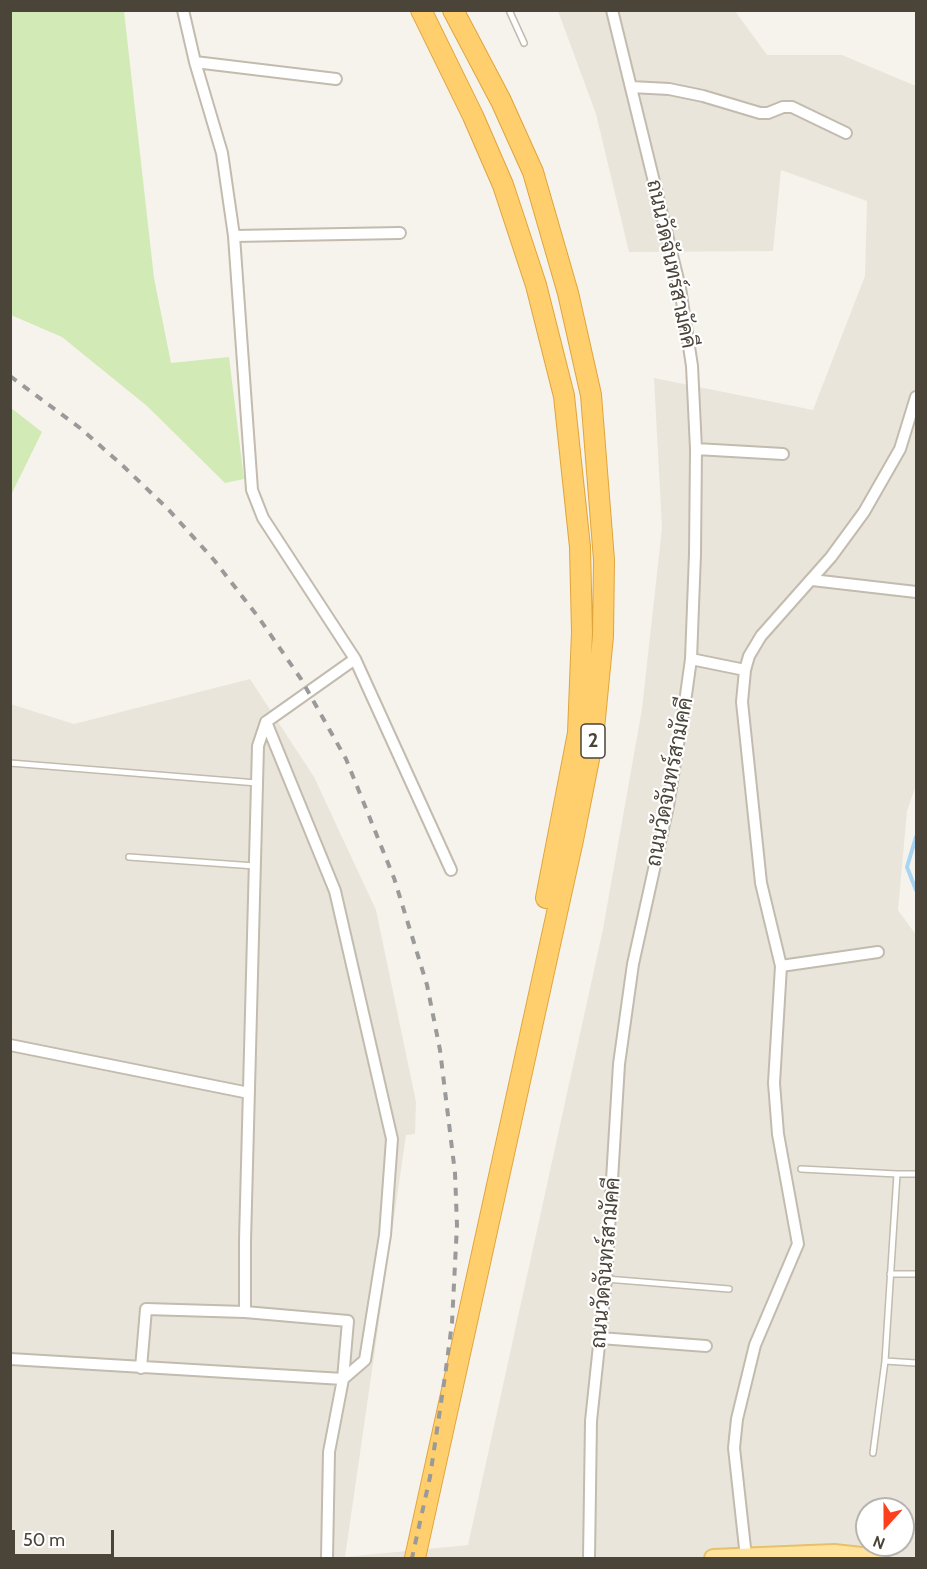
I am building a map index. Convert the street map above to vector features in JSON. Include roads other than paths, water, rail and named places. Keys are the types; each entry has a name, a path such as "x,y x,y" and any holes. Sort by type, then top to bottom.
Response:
{"highway":[{"name":"2","path":"421,10 473,116 503,185 536,285 564,396 580,547 582,632 578,733 526,1004 430,1477"},
{"name":"2","path":"430,1477 593,739 603,636 604,571 591,396 568,292 533,172 501,102 454,12"},
{"path":"408,1558 430,1477"},
{"path":"415,1558 430,1477"}],"main road":[{"path":"715,1558 834,1553 880,1558"}],"street":[{"path":"183,10 195,62 222,153 234,236 252,490 263,518 355,659 451,870"},
{"name":"ถนนวัดจันทร์สามัคคี","path":"589,1558 591,1421 606,1278 619,1064 633,964 668,806 692,659 696,449 692,366 680,288 612,10"},
{"path":"195,62 336,79"},
{"path":"631,87 692,94 768,113 783,107 792,107 846,133"},
{"path":"234,236 400,233"},
{"path":"746,1557 734,1448 737,1419 755,1345 798,1244 783,1168 774,1083 781,966 761,883 742,702 745,670 749,656 761,636 812,580 864,512 900,448 916,398"},
{"path":"696,449 783,454"},
{"path":"812,580 916,592"},
{"path":"245,1312 258,746 266,722 355,659"},
{"path":"692,659 745,670"},
{"path":"10,1359 343,1379 365,1360 385,1235 392,1139 335,891 266,722"},
{"path":"781,966 878,952"},
{"path":"10,1045 249,1093"},
{"path":"141,1368 146,1309 245,1312 348,1321 343,1379 329,1452 327,1558"},
{"path":"600,1338 706,1346"}],"lane":[{"path":"509,10 524,43"},
{"path":"10,763 258,783"},
{"path":"129,857 256,866"},
{"path":"801,1169 916,1174"},
{"path":"873,1454 885,1361 897,1174"},
{"path":"890,1274 916,1274"},
{"path":"606,1278 729,1289"},
{"path":"885,1361 916,1363"}],"waterway":[{"path":"916,837 907,867 916,890"}],"railway":[{"path":"10,376 80,428 168,509 214,560 259,618 301,679 346,759 394,878 427,985 440,1050 455,1173 457,1225 452,1323 445,1376 430,1477 412,1558"}]}
